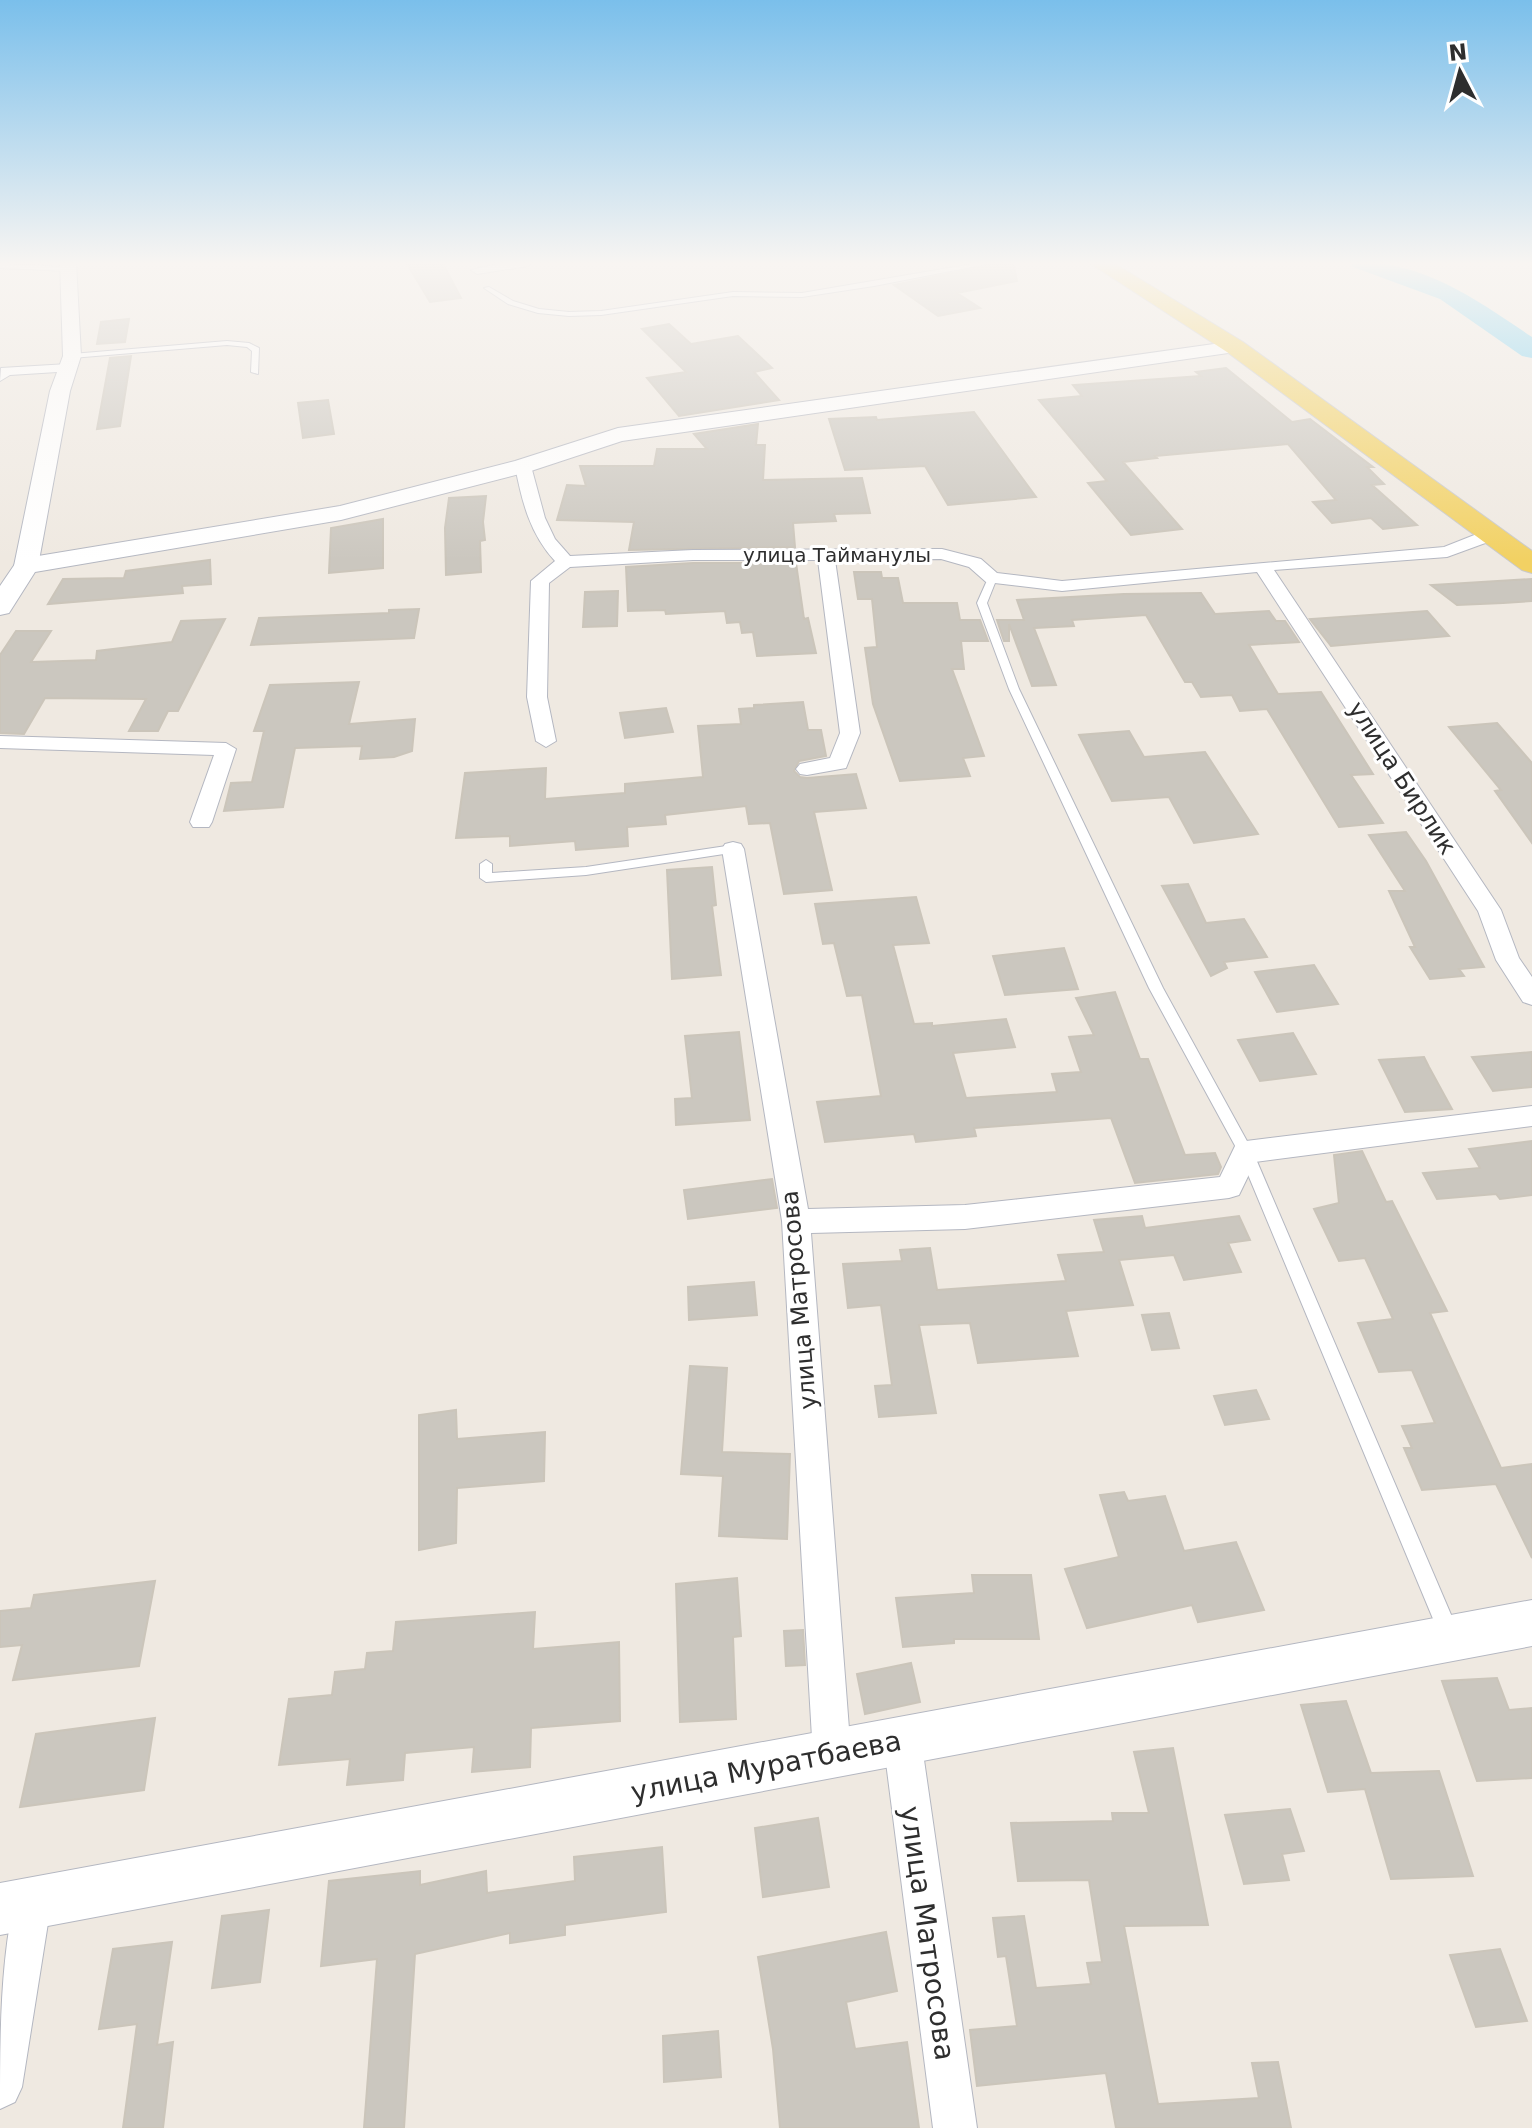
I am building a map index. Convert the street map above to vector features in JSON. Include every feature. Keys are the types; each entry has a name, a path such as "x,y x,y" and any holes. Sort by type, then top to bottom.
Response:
{"main road":[{"path":"1,603 26,566 341,513 523,466 618,435 1130,361"},
{"path":"1255,361 1532,564"}],"street":[{"path":"2,373 70,362 60,391 26,566"},
{"path":"523,466 534,519 546,544 565,562 540,581 537,697 546,741"},
{"name":"улица Тайманулы","path":"565,562 693,555 942,554 975,563 992,578 1062,586 1447,552 1493,534"},
{"path":"807,769 839,763 850,733 826,556"},
{"name":"улица Бирлик","path":"1262,566 1489,910 1508,960 1532,996"},
{"path":"0,742 226,749 201,822"},
{"name":"улица Матросова","path":"733,849 796,1221 832,1755"},
{"path":"796,1221 965,1217 1229,1187 1246,1152 1532,1116"},
{"name":"улица Муратбаева","path":"16,1907 1532,1623"},
{"name":"улица Матросова","path":"902,1739 955,2128"},
{"path":"0,2087 16,1907"}],"lane":[{"path":"70,362 76,361"},
{"path":"255,361 255,372"},
{"path":"992,578 982,603 1014,689 1156,988 1246,1152 1451,1639"},
{"path":"486,864 486,878 586,871 733,849"}],"building":[{"path":"109,361 130,361 120,426 97,429"},
{"path":"675,361 765,361 772,368 754,372 779,400 679,416 647,378 686,372"},
{"path":"1226,368 1292,422 1310,419 1373,467 1367,467 1384,484 1372,485 1417,525 1383,529 1371,518 1332,523 1313,502 1336,500 1288,444 1155,456 1157,458 1123,462 1182,529 1131,535 1088,483 1107,481 1039,400 1082,396 1073,385 1201,376 1196,372"},
{"path":"328,400 334,434 303,438 298,403"},
{"path":"974,412 1036,497 948,505 925,466 845,470 829,419 876,417 877,420"},
{"path":"758,424 756,445 765,445 763,480 862,478 870,513 834,514 836,521 793,523 795,547 629,550 634,522 557,520 567,485 586,486 580,466 654,466 657,449 707,449 694,434"},
{"path":"486,496 483,522 485,540 480,541 481,572 446,575 445,528 449,498"},
{"path":"383,519 383,568 329,573 331,528"},
{"path":"210,560 211,584 182,586 183,593 48,604 63,579 124,578 126,571"},
{"path":"693,563 796,563 804,619 808,618 816,653 757,656 753,632 742,633 740,622 727,623 725,611 666,614 665,610 628,611 626,567"},
{"path":"854,572 881,572 882,578 898,578 903,603 957,603 960,620 980,620 988,641 961,641 964,669 952,669 984,756 963,758 970,776 900,781 873,704 865,648 877,647 872,599 858,599"},
{"path":"1532,579 1532,601 1503,603 1457,605 1431,585"},
{"path":"618,591 617,626 583,627 585,592"},
{"path":"1201,593 1215,614 1269,611 1276,621 1285,621 1299,642 1249,645 1278,694 1321,692 1373,774 1351,775 1383,823 1339,827 1267,709 1240,711 1232,695 1201,697 1192,682 1185,682 1146,615 1072,620 1074,626 1034,628 1056,685 1032,686 1009,624 1009,641 1004,641 997,620 1024,620 1017,600"},
{"path":"419,609 414,638 251,645 259,618"},
{"path":"1427,611 1449,636 1331,646 1310,619"},
{"path":"225,619 178,711 168,711 158,731 129,731 146,699 45,698 24,734 0,733 0,655 16,631 51,631 31,662 96,660 97,651 172,642 181,621"},
{"path":"359,682 349,724 415,719 412,751 394,757 360,759 362,746 295,748 283,807 224,811 231,783 252,782 264,731 254,731 270,685"},
{"path":"803,702 808,730 821,730 826,756 799,761 794,771 800,777 807,778 856,774 866,808 814,812 832,890 784,894 770,823 749,824 746,806 665,815 666,824 627,827 628,846 576,850 575,841 510,846 510,836 456,838 465,773 546,768 545,799 625,793 625,784 703,777 698,726 741,724 739,709 754,708 754,705"},
{"path":"666,708 673,732 625,738 620,713"},
{"path":"1497,723 1532,763 1532,843 1495,791 1501,790 1449,727"},
{"path":"1129,731 1144,757 1205,752 1258,834 1194,843 1169,797 1112,801 1079,735"},
{"path":"1406,832 1426,861 1484,967 1459,969 1464,976 1430,979 1410,947 1415,947 1389,891 1405,891 1369,835"},
{"path":"712,867 716,905 712,906 721,975 672,979 667,870"},
{"path":"1188,884 1206,923 1244,919 1267,957 1224,962 1227,968 1211,976 1162,886"},
{"path":"916,897 929,943 893,945 914,1024 932,1023 932,1026 1006,1019 1015,1047 953,1053 966,1098 1057,1092 1052,1074 1081,1072 1069,1037 1094,1035 1076,998 1115,992 1140,1059 1148,1059 1185,1155 1215,1153 1221,1167 1218,1174 1135,1183 1111,1118 974,1128 976,1136 916,1142 914,1134 825,1142 817,1102 881,1096 862,995 847,996 834,943 823,944 815,904"},
{"path":"1064,948 1078,989 1005,995 993,956"},
{"path":"1314,965 1338,1004 1277,1012 1255,972"},
{"path":"739,1032 750,1120 676,1125 675,1099 692,1098 685,1036"},
{"path":"1293,1033 1316,1074 1260,1081 1238,1040"},
{"path":"1532,1052 1532,1087 1493,1091 1472,1057"},
{"path":"1424,1057 1452,1109 1405,1112 1379,1060"},
{"path":"1532,1141 1532,1195 1500,1199 1496,1194 1437,1199 1423,1173 1480,1168 1469,1149"},
{"path":"1362,1151 1386,1202 1392,1201 1447,1311 1430,1313 1501,1468 1532,1464 1532,1558 1496,1484 1422,1490 1404,1448 1412,1448 1402,1426 1435,1423 1412,1370 1379,1372 1358,1323 1393,1319 1365,1258 1339,1261 1314,1209 1339,1203 1334,1155"},
{"path":"772,1179 777,1208 688,1219 684,1190"},
{"path":"1142,1216 1145,1228 1239,1216 1250,1240 1228,1243 1241,1272 1184,1280 1174,1255 1119,1260 1133,1305 1066,1311 1078,1356 978,1363 970,1323 919,1325 936,1413 879,1417 875,1386 892,1385 881,1305 848,1308 843,1264 902,1261 900,1250 930,1248 937,1290 1066,1281 1058,1255 1104,1252 1094,1220"},
{"path":"754,1282 757,1315 689,1320 688,1287"},
{"path":"1169,1313 1179,1348 1152,1350 1142,1315"},
{"path":"690,1366 727,1368 722,1452 790,1454 787,1539 719,1536 723,1476 681,1474"},
{"path":"1256,1390 1269,1419 1225,1425 1214,1396"},
{"path":"456,1410 457,1439 545,1432 544,1481 457,1488 456,1543 419,1550 419,1415"},
{"path":"1124,1492 1128,1501 1165,1496 1184,1551 1236,1542 1264,1610 1198,1622 1192,1605 1087,1628 1065,1569 1119,1557 1100,1495"},
{"path":"972,1575 1031,1575 1039,1639 954,1639 954,1643 903,1647 896,1598 974,1593"},
{"path":"737,1578 741,1636 733,1637 736,1719 680,1722 676,1584"},
{"path":"155,1581 139,1666 13,1680 22,1645 0,1647 0,1611 31,1608 34,1595"},
{"path":"535,1612 533,1649 619,1642 620,1721 531,1728 530,1767 472,1772 474,1747 405,1753 403,1780 347,1785 350,1759 279,1765 289,1699 332,1695 335,1672 365,1669 367,1653 393,1651 396,1622"},
{"path":"803,1630 805,1665 786,1666 784,1631"},
{"path":"911,1663 920,1702 865,1714 857,1674"},
{"path":"1497,1678 1509,1710 1532,1708 1532,1778 1477,1781 1442,1681"},
{"path":"1346,1701 1371,1773 1439,1771 1473,1876 1391,1879 1365,1789 1328,1792 1301,1705"},
{"path":"155,1718 144,1790 20,1807 36,1734"},
{"path":"1173,1748 1208,1925 1124,1926 1158,2104 1259,2098 1252,2063 1278,2062 1291,2128 1116,2128 1106,2073 977,2086 970,2030 1017,2026 1006,1956 998,1957 993,1918 1024,1916 1036,1988 1091,1984 1087,1963 1102,1962 1089,1880 1018,1881 1011,1823 1113,1821 1112,1813 1149,1813 1134,1752"},
{"path":"1290,1809 1304,1851 1282,1854 1289,1880 1244,1884 1225,1815"},
{"path":"818,1818 829,1887 763,1897 755,1828"},
{"path":"662,1847 666,1912 565,1925 565,1935 510,1943 510,1933 415,1954 404,2128 364,2128 377,1959 321,1966 329,1881 420,1871 420,1885 486,1871 487,1893 575,1881 574,1857"},
{"path":"269,1910 260,1982 212,1988 222,1916"},
{"path":"886,1932 897,1991 846,2002 855,2049 907,2042 919,2128 780,2128 773,2049 758,1957"},
{"path":"172,1942 157,2045 173,2042 163,2128 123,2128 137,2024 99,2029 113,1949"},
{"path":"1500,1949 1527,2021 1476,2027 1450,1955"},
{"path":"718,2031 721,2077 664,2082 663,2036"}]}
